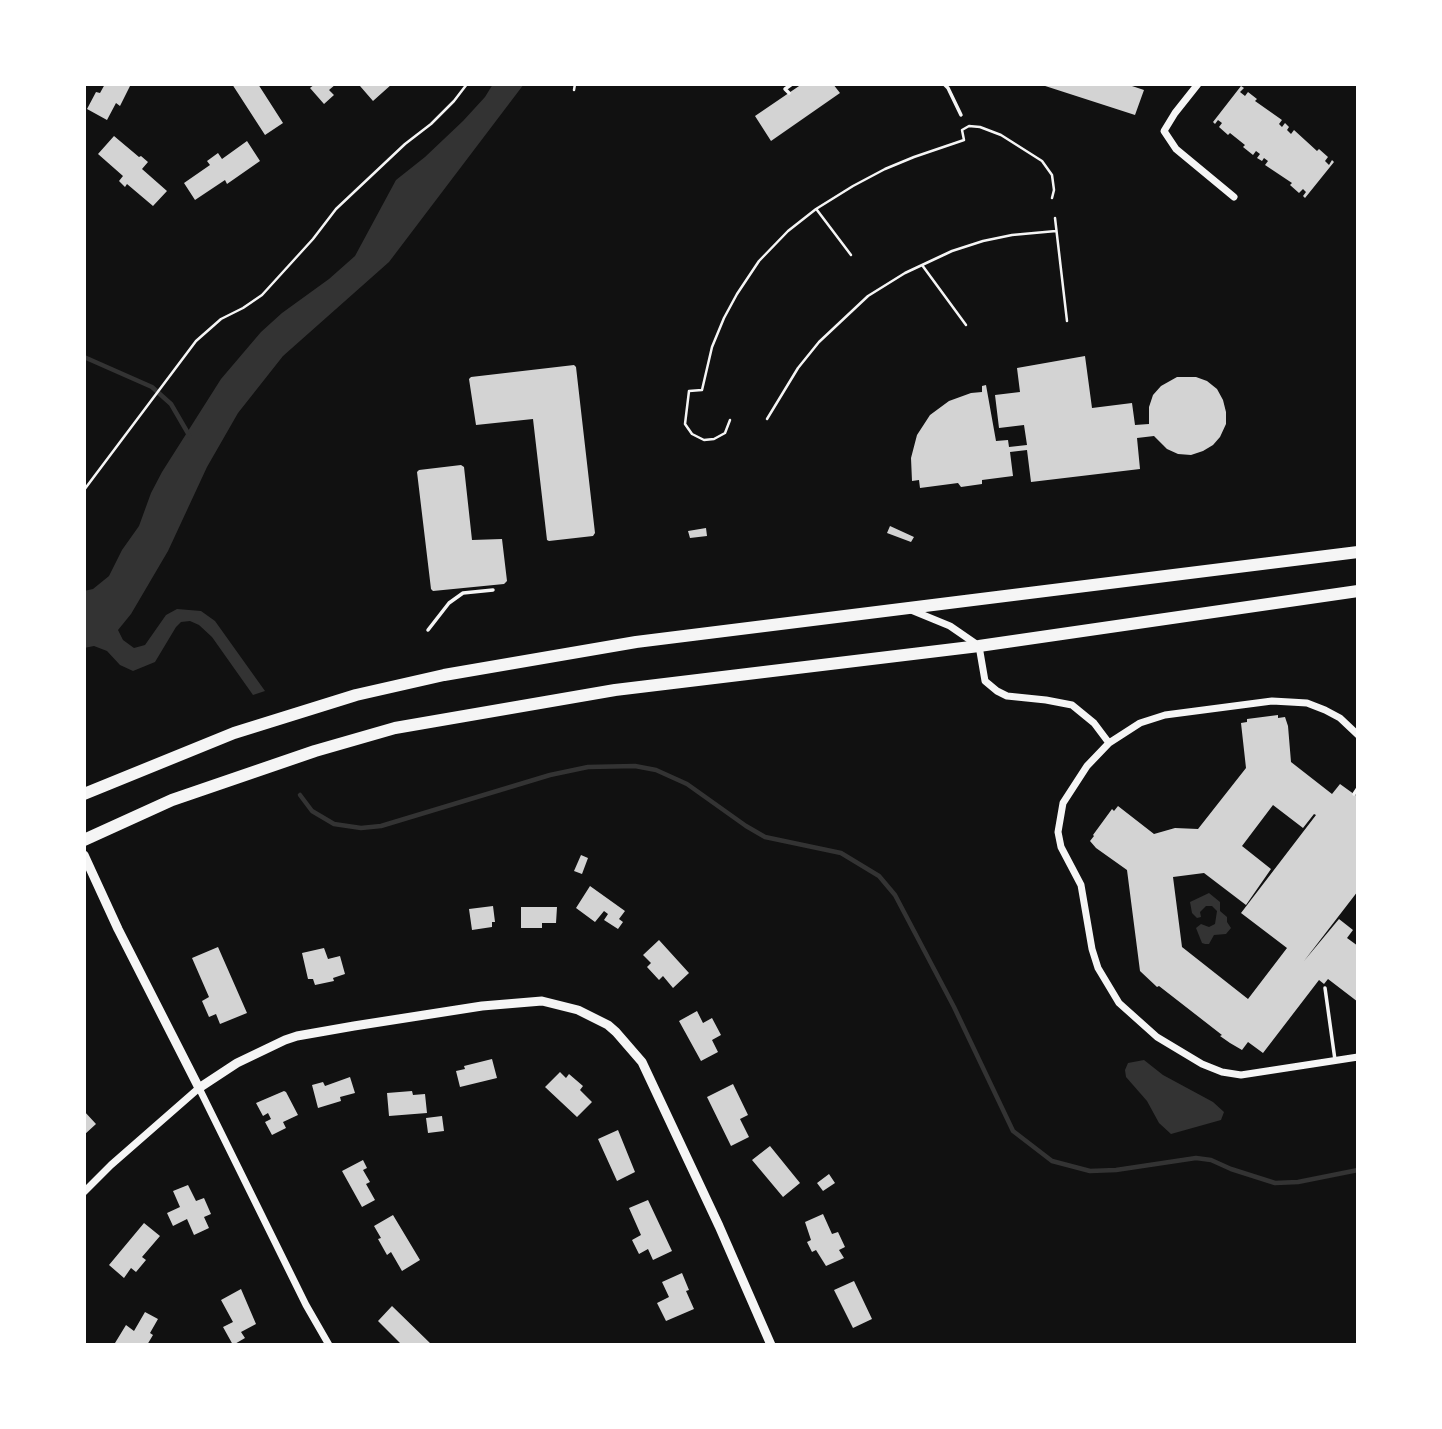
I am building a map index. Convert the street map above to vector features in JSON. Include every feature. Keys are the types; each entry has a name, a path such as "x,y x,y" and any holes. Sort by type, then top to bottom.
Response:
{"highway":[{"path":"84,794 234,733 356,695 444,675 635,642 1358,552"},
{"path":"84,840 172,800 315,751 396,727 615,690 979,646 1358,592"}],"street":[{"path":"1198,84 1164,131 1175,149 1234,197"},
{"path":"908,609 950,626 979,646 985,681 997,691 1007,696 1072,705 1094,723 1109,743"},
{"path":"1358,735 1325,710 1307,703 1272,701 1165,715 1140,723 1109,743 1087,766 1063,803 1058,832 1061,847 1080,885 1092,949 1108,989 1126,1010 1157,1037 1184,1055 1222,1072 1241,1075 1358,1057"},
{"path":"84,855 296,1286 329,1345"},
{"path":"84,1192 199,1088 262,1049 297,1036 482,1006 542,1001 578,1010 616,1032 642,1062 771,1345"}],"lane":[{"path":"789,93 785,89 792,84"},
{"path":"944,84 961,115"},
{"path":"428,630 449,603 463,593 493,590"},
{"path":"1354,794 1358,788"},
{"path":"1325,988 1336,1062"}],"path":[{"path":"84,490 206,330 262,295 313,239 335,209 405,144 431,124 467,84"},
{"path":"574,90 575,84"},
{"path":"730,420 725,433 714,439 704,440 692,434 685,424 689,391 702,390 712,347 724,318 759,261 788,231 817,209 886,169 964,140 962,130 969,126 1001,135 1042,161 1052,175 1052,198"},
{"path":"817,209 850,255"},
{"path":"1055,218 1067,321"},
{"path":"767,419 798,369 819,342 868,296 952,250 983,240 1056,231"},
{"path":"922,265 966,325"}],"shaded area":[{"path":"493,84 524,84 389,262 283,356 238,413 207,467 168,551 131,614 118,630 123,640 134,648 145,645 166,615 177,609 201,611 215,621 265,691 253,695 212,637 190,621 181,622 176,627 155,662 133,671 120,665 107,651 94,646 84,648 84,591 93,589 109,576 122,550 139,526 162,472 221,379 261,332 355,256 396,180 463,121"},
{"path":"1209,893 1220,902 1220,911 1227,917 1231,928 1226,934 1214,935 1209,944 1205,944 1202,943 1196,928 1201,924 1209,927 1215,924 1217,911 1212,906 1206,906 1200,912 1201,917 1197,918 1192,913 1190,902"},
{"path":"1144,1060 1163,1075 1213,1102 1224,1112 1221,1120 1171,1134 1159,1123 1147,1101 1126,1077 1128,1063"}],"building":[{"path":"105,84 131,84 120,106 116,103 107,120 87,109 96,92 100,93"},
{"path":"232,84 258,84 283,123 265,135"},
{"path":"315,84 336,84 329,90 334,95 324,104 310,88"},
{"path":"392,84 373,101 360,86"},
{"path":"802,84 833,84 840,93 771,141 755,116"},
{"path":"1039,84 1126,84 1144,90 1135,115"},
{"path":"1241,86 1244,88 1240,92 1245,96 1248,92 1257,99 1255,101 1282,120 1279,124 1282,127 1285,123 1291,134 1294,130 1317,151 1319,149 1328,157 1325,161 1329,165 1332,160 1334,162 1305,198 1303,196 1306,192 1303,189 1299,193 1290,185 1292,183 1265,165 1268,161 1257,158 1260,154 1256,151 1253,155 1243,147 1245,145 1219,127 1222,123 1218,120 1215,124 1213,122"},
{"path":"114,136 148,162 142,169 167,191 153,206 127,184 125,187 119,181 123,176 98,154"},
{"path":"247,141 260,161 227,184 225,180 195,200 184,183 210,165 207,161 218,153 222,159"},
{"path":"1085,356 1092,408 1132,403 1135,425 1149,424 1149,407 1153,395 1161,386 1177,377 1196,377 1207,381 1217,389 1226,412 1226,424 1220,437 1213,445 1191,455 1178,454 1167,449 1154,436 1137,438 1140,469 1031,482 1027,450 1010,452 1013,476 982,480 982,484 961,487 958,483 920,488 919,480 912,481 911,458 917,435 930,415 949,401 982,392 982,386 986,385 996,441 1008,440 1009,447 1027,445 1024,425 999,428 995,395 1020,392 1017,368"},
{"path":"574,365 595,533 593,536 549,541 533,419 476,425 469,379"},
{"path":"461,465 464,467 472,540 502,539 507,581 504,584 433,591 417,472"},
{"path":"890,526 914,537 911,542 887,533"},
{"path":"706,528 707,536 690,538 688,531"},
{"path":"1278,715 1278,718 1285,717 1291,762 1332,794 1340,784 1358,797 1358,891 1304,961 1339,919 1353,930 1347,938 1358,946 1358,1002 1328,979 1324,984 1319,980 1263,1053 1248,1042 1242,1050 1230,1043 1140,971 1127,870 1090,841 1112,809 1114,811 1118,806 1154,834 1175,828 1198,829 1246,768 1241,723 1247,722 1247,719","holes":["1273,805 1303,828 1314,814 1316,815 1241,913 1287,948 1248,999 1182,947 1173,877 1204,873 1246,905 1271,869 1242,846"]},
{"path":"581,855 588,858 582,874 574,871"},
{"path":"590,886 625,911 619,919 623,922 618,929 604,920 608,914 604,911 595,922 576,908"},
{"path":"493,906 495,922 492,922 492,927 472,930 469,909"},
{"path":"521,907 557,907 556,923 542,923 542,928 521,928"},
{"path":"659,940 689,973 673,988 663,976 659,980 647,967 651,963 643,955"},
{"path":"218,947 247,1013 220,1024 216,1014 209,1017 202,1001 209,997 192,958"},
{"path":"324,948 328,959 340,956 345,974 333,978 334,981 315,985 313,979 308,979 302,953"},
{"path":"697,1011 703,1023 712,1018 721,1035 712,1040 718,1052 701,1061 679,1021"},
{"path":"492,1059 497,1078 460,1087 456,1071 465,1069 464,1066"},
{"path":"560,1072 566,1078 569,1074 583,1086 580,1090 592,1102 577,1117 545,1087"},
{"path":"350,1077 355,1093 340,1097 341,1101 318,1108 312,1085 323,1082 325,1086"},
{"path":"733,1084 748,1115 740,1119 749,1137 731,1146 707,1097"},
{"path":"284,1091 298,1115 283,1122 286,1128 272,1135 265,1122 271,1119 268,1113 263,1116 256,1103"},
{"path":"412,1091 413,1095 425,1094 427,1113 389,1116 387,1093"},
{"path":"84,1111 96,1124 84,1135"},
{"path":"442,1116 444,1131 428,1133 426,1118"},
{"path":"618,1130 635,1172 617,1181 598,1139"},
{"path":"770,1146 800,1183 783,1197 752,1160"},
{"path":"363,1160 367,1168 363,1170 370,1182 366,1184 375,1200 362,1207 342,1171"},
{"path":"829,1174 835,1183 823,1191 817,1183"},
{"path":"188,1185 196,1201 204,1198 211,1214 204,1217 209,1228 194,1235 187,1219 173,1226 167,1213 180,1207 173,1191"},
{"path":"648,1200 672,1251 653,1260 648,1249 639,1254 632,1240 641,1235 629,1208"},
{"path":"823,1214 832,1234 838,1232 845,1247 839,1250 844,1258 826,1266 816,1250 812,1252 807,1242 811,1240 805,1222"},
{"path":"393,1215 420,1260 402,1271 391,1252 387,1255 374,1226"},
{"path":"144,1223 160,1236 142,1257 146,1260 136,1272 131,1268 124,1278 109,1265"},
{"path":"682,1273 694,1309 666,1321 657,1303 669,1297 662,1282"},
{"path":"854,1281 872,1319 853,1328 834,1290"},
{"path":"241,1289 256,1324 241,1332 245,1338 233,1345 223,1327 233,1322 221,1300"},
{"path":"392,1306 432,1345 402,1345 378,1321"},
{"path":"145,1312 158,1319 147,1345 115,1343 126,1325 134,1331"}],"waterway":[{"path":"84,357 152,387 171,404 189,435"},
{"path":"300,795 312,811 334,824 361,828 381,826 550,775 588,767 635,766 656,770 687,784 765,837 841,853 879,876 895,895 954,1007 1013,1131 1052,1161 1090,1171 1116,1170 1196,1158 1211,1160 1275,1183 1298,1182 1358,1170"}]}
